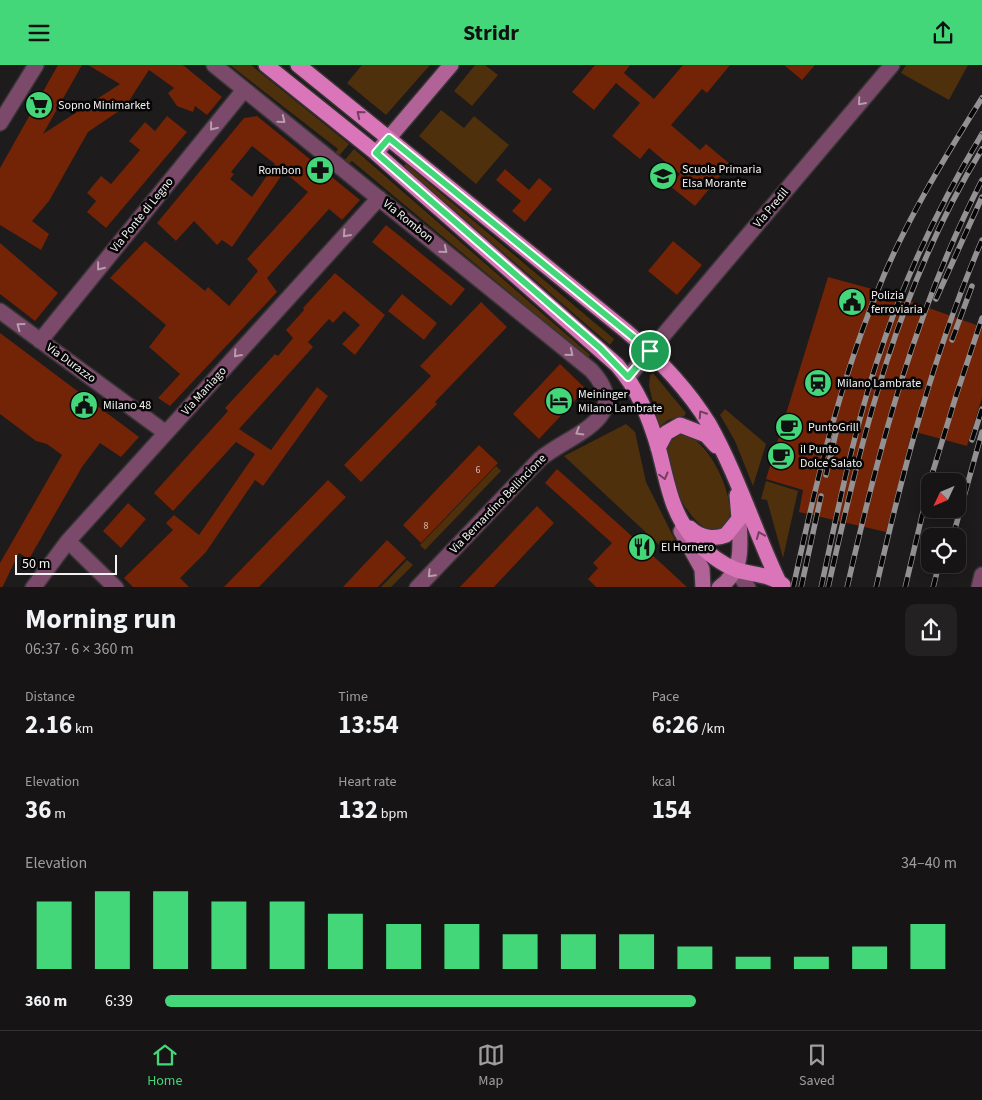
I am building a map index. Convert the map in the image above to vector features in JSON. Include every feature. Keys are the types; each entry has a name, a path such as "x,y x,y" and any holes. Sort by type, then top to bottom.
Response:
{"main road":[{"path":"266,65 376,153 600,348 628,377 644,405 658,448 664,477 676,510 692,537 704,549 737,569 781,583 725,456 698,408 650,351 298,65"},
{"path":"658,448 666,433 680,425 706,435 725,456"},
{"path":"676,510 694,531 712,538 726,535 739,519 733,473"}],"street":[{"path":"0,123 36,65"},
{"name":"Via Rombon","path":"214,65 591,370 600,380"},
{"path":"376,153 451,65"},
{"name":"Via Predil","path":"628,377 892,65"},
{"name":"Via Ponte di Legno","path":"40,341 244,89"},
{"name":"Via Maniago","path":"33,587 68,541 379,198"},
{"name":"Via Durazzo","path":"0,311 166,433"},
{"name":"Via Bernardino Bellincione","path":"418,587 540,459 555,447 585,429 602,414 607,401 600,380"},
{"path":"676,510 676,521 702,569 703,587"},
{"path":"719,587 737,569 740,550 739,519"},
{"path":"68,541 116,587"},
{"path":"737,569 748,587"},
{"path":"979,587 982,575"}],"shaded area":[{"path":"230,65 251,65 349,144 338,157 335,153 338,149"},
{"path":"362,65 430,65 386,115 347,83"},
{"path":"475,65 485,65 498,75 472,106 454,91"},
{"path":"906,65 968,65 949,100 901,73"},
{"path":"441,110 464,128 474,116 509,145 476,184 419,136"},
{"path":"354,149 590,355 588,358 352,161 348,164 344,161"},
{"path":"406,164 614,339 610,345 403,166"},
{"path":"653,373 686,413 684,416 668,420 659,427 649,386 650,375"},
{"path":"725,409 766,444 753,486 735,441 720,415"},
{"path":"626,424 635,432 646,482 678,546 669,554 564,456"},
{"path":"680,434 692,438 703,448 714,462 722,479 728,496 730,511 728,523 720,530 710,530 699,524 690,513 675,486 667,458 667,448 672,439"},
{"path":"496,466 501,471 425,550 420,545"},
{"path":"766,481 798,491 783,558 767,500 761,499"},
{"path":"407,560 413,565 391,587 381,587"}],"building":[{"path":"58,65 82,65 43,134 120,84 88,65 183,65 222,97 207,115 195,106 193,112 177,106 168,93 174,88 149,70 125,107 88,132 49,201 32,221 49,234 41,250 0,225 0,168"},
{"path":"595,65 630,65 624,73 654,99 683,65 730,65 707,93 702,89 671,125 700,150 706,144 730,164 695,206 670,186 680,174 649,148 640,159 612,136 640,103 616,83 594,110 572,92"},
{"path":"784,65 815,65 802,80"},
{"path":"167,116 187,132 106,228 87,212 96,201 87,193 101,176 111,184 140,150 129,141 145,122 155,131"},
{"path":"257,116 360,200 342,220 329,209 267,278 277,292 170,406 158,398 180,374 149,347 166,325 110,278 145,241 205,291 208,287 229,306 258,271 247,259 308,192 284,172 232,247 222,240 217,245 194,221 176,241 157,223 244,118","holes":["252,146 275,164 252,197 230,179 234,174 231,172"]},
{"path":"505,169 529,190 539,178 552,189 525,222 512,211 521,201 496,180"},
{"path":"386,225 465,289 451,306 372,242"},
{"path":"673,241 702,265 677,295 648,271"},
{"path":"0,243 58,293 35,321 0,294"},
{"path":"335,273 385,315 355,355 342,344 360,325 344,311 333,323 329,319 308,342 313,347 239,429 271,450 317,387 328,396 263,486 255,480 206,552 180,578 189,587 133,587 124,578 173,530 166,523 174,515 199,535 255,454 236,442 173,511 154,493 228,411 225,408 275,354 278,356 293,338 286,330 304,310 303,308"},
{"path":"828,277 887,293 982,327 982,398 967,446 912,431 886,532 799,512 803,490 766,479"},
{"path":"402,294 437,323 424,340 388,311"},
{"path":"481,302 507,327 435,402 437,404 361,482 344,465 431,376 420,366"},
{"path":"0,333 139,437 121,457 100,443 82,467 29,559 19,553 2,587 0,587 0,563 62,455 47,444 36,441 0,414"},
{"path":"560,364 586,389 539,439 513,414"},
{"path":"479,445 498,463 421,543 403,525"},
{"path":"557,469 687,587 596,587 588,579 598,568 593,563 612,543 545,483"},
{"path":"328,480 346,497 259,587 224,587"},
{"path":"128,503 146,519 121,548 103,531"},
{"path":"537,506 554,523 494,587 460,587"},
{"path":"387,540 406,558 378,587 343,587"}],"railway":[{"path":"793,587 819,475 839,401 863,328 899,242 939,169 982,98"},
{"path":"821,587 865,399 885,338 905,285 928,233 982,134"},
{"path":"828,587 870,417 906,307 927,254 953,201 982,149"},
{"path":"847,587 872,483 902,379 938,278 982,180"},
{"path":"936,299 982,197"},
{"path":"876,587 897,499 934,368 982,240"},
{"path":"952,340 972,286"},
{"path":"932,473 982,318"},
{"path":"972,440 982,409"},
{"path":"826,475 837,428"},
{"path":"955,528 982,432"},
{"path":"801,587 821,496"},
{"path":"905,587 922,518"},
{"path":"933,587 937,573"}],"place":[{"name":"Sopno Minimarket","path":"39,105"},
{"name":"Rombon","path":"320,170"},
{"name":"Scuola Primaria Elsa Morante","path":"663,176"},
{"name":"Polizia ferroviaria","path":"852,302"},
{"name":"Milano Lambrate","path":"818,383"},
{"name":"Meininger Milano Lambrate","path":"559,401"},
{"name":"Milano 48","path":"84,405"},
{"name":"PuntoGrill","path":"789,427"},
{"name":"il Punto Dolce Salato","path":"781,456"},
{"name":"El Hornero","path":"642,547"}],"route":[{"path":"389,138 650,351 628,377 600,348 376,153 389,138"}]}
